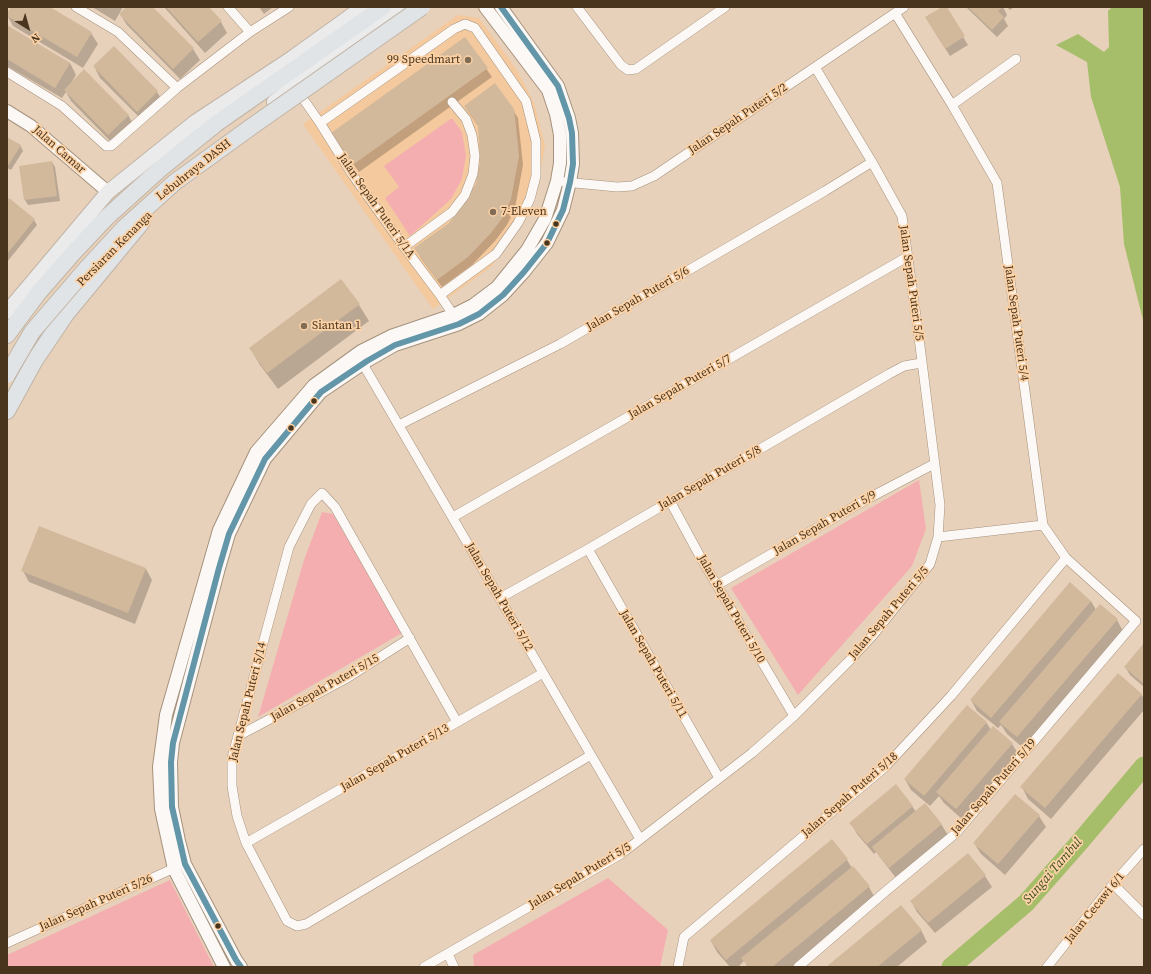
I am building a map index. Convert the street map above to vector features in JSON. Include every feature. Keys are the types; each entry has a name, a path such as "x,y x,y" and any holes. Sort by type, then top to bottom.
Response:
{"highway":[{"name":"Lebuhraya DASH","path":"7,375 32,332 87,268 124,228 176,182 251,126 422,7"},
{"name":"Lebuhraya DASH","path":"7,335 39,292 74,252 107,217 160,169 217,123 393,10"},
{"path":"7,411 35,360 66,314 142,222"}],"main road":[{"path":"7,312 108,192 195,122 292,58 364,7"},
{"path":"292,58 333,37 377,7"},
{"name":"Persiaran Kenanga","path":"7,369 29,340 77,286 208,156 294,86 393,10 409,7"}],"street":[{"path":"76,7 118,32 177,88"},
{"path":"228,7 250,32"},
{"path":"7,72 62,106 106,146 111,146 177,88 250,32 289,7"},
{"path":"456,320 497,286 527,250 546,215 560,163 560,136 556,114 548,90 485,7"},
{"path":"224,967 174,869 161,809 159,767 166,715 219,530 256,452 314,385 360,359 456,320 479,314 503,295 524,272 547,242 562,210 570,182 574,164 572,133 569,118 558,86 501,7"},
{"path":"577,7 621,65 628,70 636,69 725,7"},
{"name":"Jalan Sepah Puteri 5/2","path":"556,181 617,187 632,186 654,176 904,7"},
{"name":"Jalan Sepah Puteri 5/4","path":"895,13 952,105 997,183 1043,525 1066,558 1136,621"},
{"path":"320,123 454,30 465,24 475,28 526,101 536,141 536,176 530,199 518,223 496,254 440,295"},
{"path":"952,105 1016,60"},
{"name":"Jalan Sepah Puteri 5/5","path":"424,967 617,857 752,753 794,716 850,660 930,564 938,537 940,505 902,216 872,162 815,67"},
{"name":"Jalan Sepah Puteri 5/1A","path":"294,86 320,123 352,174 440,295 456,320"},
{"path":"404,247 452,212 465,195 473,174 476,156 472,135 466,119 452,102"},
{"name":"Jalan Camar","path":"7,111 31,126 108,192"},
{"name":"Jalan Sepah Puteri 5/6","path":"399,425 560,344 722,251 872,162"},
{"name":"Jalan Sepah Puteri 5/7","path":"453,517 907,257"},
{"path":"241,967 185,864 172,808 171,762 173,743 229,534 265,459 321,392 360,359"},
{"name":"Jalan Sepah Puteri 5/12","path":"360,359 640,840"},
{"name":"Jalan Sepah Puteri 5/8","path":"500,598 588,549 888,374 904,366 921,363"},
{"name":"Jalan Sepah Puteri 5/9","path":"717,585 869,498 934,464"},
{"name":"Jalan Sepah Puteri 5/14","path":"457,722 335,507 322,494 311,504 289,547 232,758 232,786 237,816 246,843 287,921 297,926 306,924 591,755"},
{"name":"Jalan Sepah Puteri 5/10","path":"670,501 717,585 794,716"},
{"path":"938,537 1043,525"},
{"name":"Jalan Sepah Puteri 5/11","path":"588,549 719,778"},
{"name":"Jalan Sepah Puteri 5/18","path":"678,967 684,937 885,767 951,696 1066,558"},
{"name":"Jalan Sepah Puteri 5/19","path":"798,967 956,833 1136,621"},
{"name":"Jalan Sepah Puteri 5/15","path":"238,736 347,678 410,638"},
{"name":"Jalan Sepah Puteri 5/13","path":"246,843 543,673"},
{"name":"Jalan Cecawi 6/1","path":"1047,967 1113,884 1144,849"},
{"name":"Jalan Sepah Puteri 5/26","path":"7,943 185,864"},
{"path":"1113,884 1144,915"},
{"path":"448,954 454,967"}],"shaded area":[{"path":"1112,7 1144,7 1144,324 1124,244 1120,187 1091,97 1087,62 1056,45 1078,34 1104,52 1109,47 1108,11"},
{"path":"458,15 479,18 517,70 534,103 545,145 539,184 524,221 492,266 433,309 303,124"},
{"path":"452,118 462,132 466,156 462,179 451,199 410,236 385,198 399,187 384,166"},
{"path":"919,480 926,529 912,566 798,695 731,588"},
{"path":"322,512 333,514 402,633 258,717 304,560"},
{"path":"608,878 668,930 660,967 474,967 473,955"},
{"path":"170,880 214,967 7,967 7,955"}],"building":[{"path":"11,7 50,7 92,32 77,57 7,16 7,13"},
{"path":"126,7 153,7 194,48 173,69 119,14"},
{"path":"166,7 209,7 222,21 198,42"},
{"path":"942,7 947,7 965,36 945,49 925,17"},
{"path":"968,7 1002,7 998,11 1004,17 992,30"},
{"path":"7,25 70,63 55,88 7,59"},
{"path":"465,37 488,68 354,164 331,133"},
{"path":"114,46 158,91 137,112 93,66"},
{"path":"84,69 129,115 108,135 64,90"},
{"path":"495,83 514,109 519,156 511,199 503,217 491,233 468,257 437,280 414,248 449,223 476,184 480,162 478,125 464,106"},
{"path":"7,137 21,145 8,166 7,165"},
{"path":"52,161 57,196 24,200 19,166"},
{"path":"9,198 35,219 7,254 7,200"},
{"name":"Siantan 1","path":"341,279 360,304 267,373 249,348"},
{"path":"39,526 146,568 128,613 21,571"},
{"path":"1070,582 1091,601 991,718 970,700"},
{"path":"1100,604 1118,619 1017,737 999,722"},
{"path":"1144,643 1144,684 1124,667"},
{"path":"1118,673 1142,694 1045,808 1020,787"},
{"path":"967,705 987,722 924,796 904,779"},
{"path":"993,726 1013,743 956,809 936,792"},
{"path":"896,784 913,806 867,844 849,823"},
{"path":"1015,794 1040,815 998,864 973,843"},
{"path":"925,803 942,824 889,868 872,847"},
{"path":"832,839 848,859 726,960 710,940"},
{"path":"968,853 986,875 928,923 910,901"},
{"path":"853,866 870,886 772,967 749,967 741,958"},
{"path":"901,905 922,930 877,967 826,967"}],"waterway":[{"name":"Sungai Tambul","path":"951,967 1026,903 1144,766"}],"transit line":[{"path":"241,967 185,864 172,807 171,762 173,743 219,568 229,534 265,459 321,392 367,361 395,345 459,324 479,314 503,295 547,243 563,210 570,182 573,164 572,133 569,118 558,86 501,7"}],"place":[{"name":"99 Speedmart","path":"468,60"},
{"name":"7-Eleven","path":"493,212"},
{"name":"Siantan 1","path":"304,326"}]}
